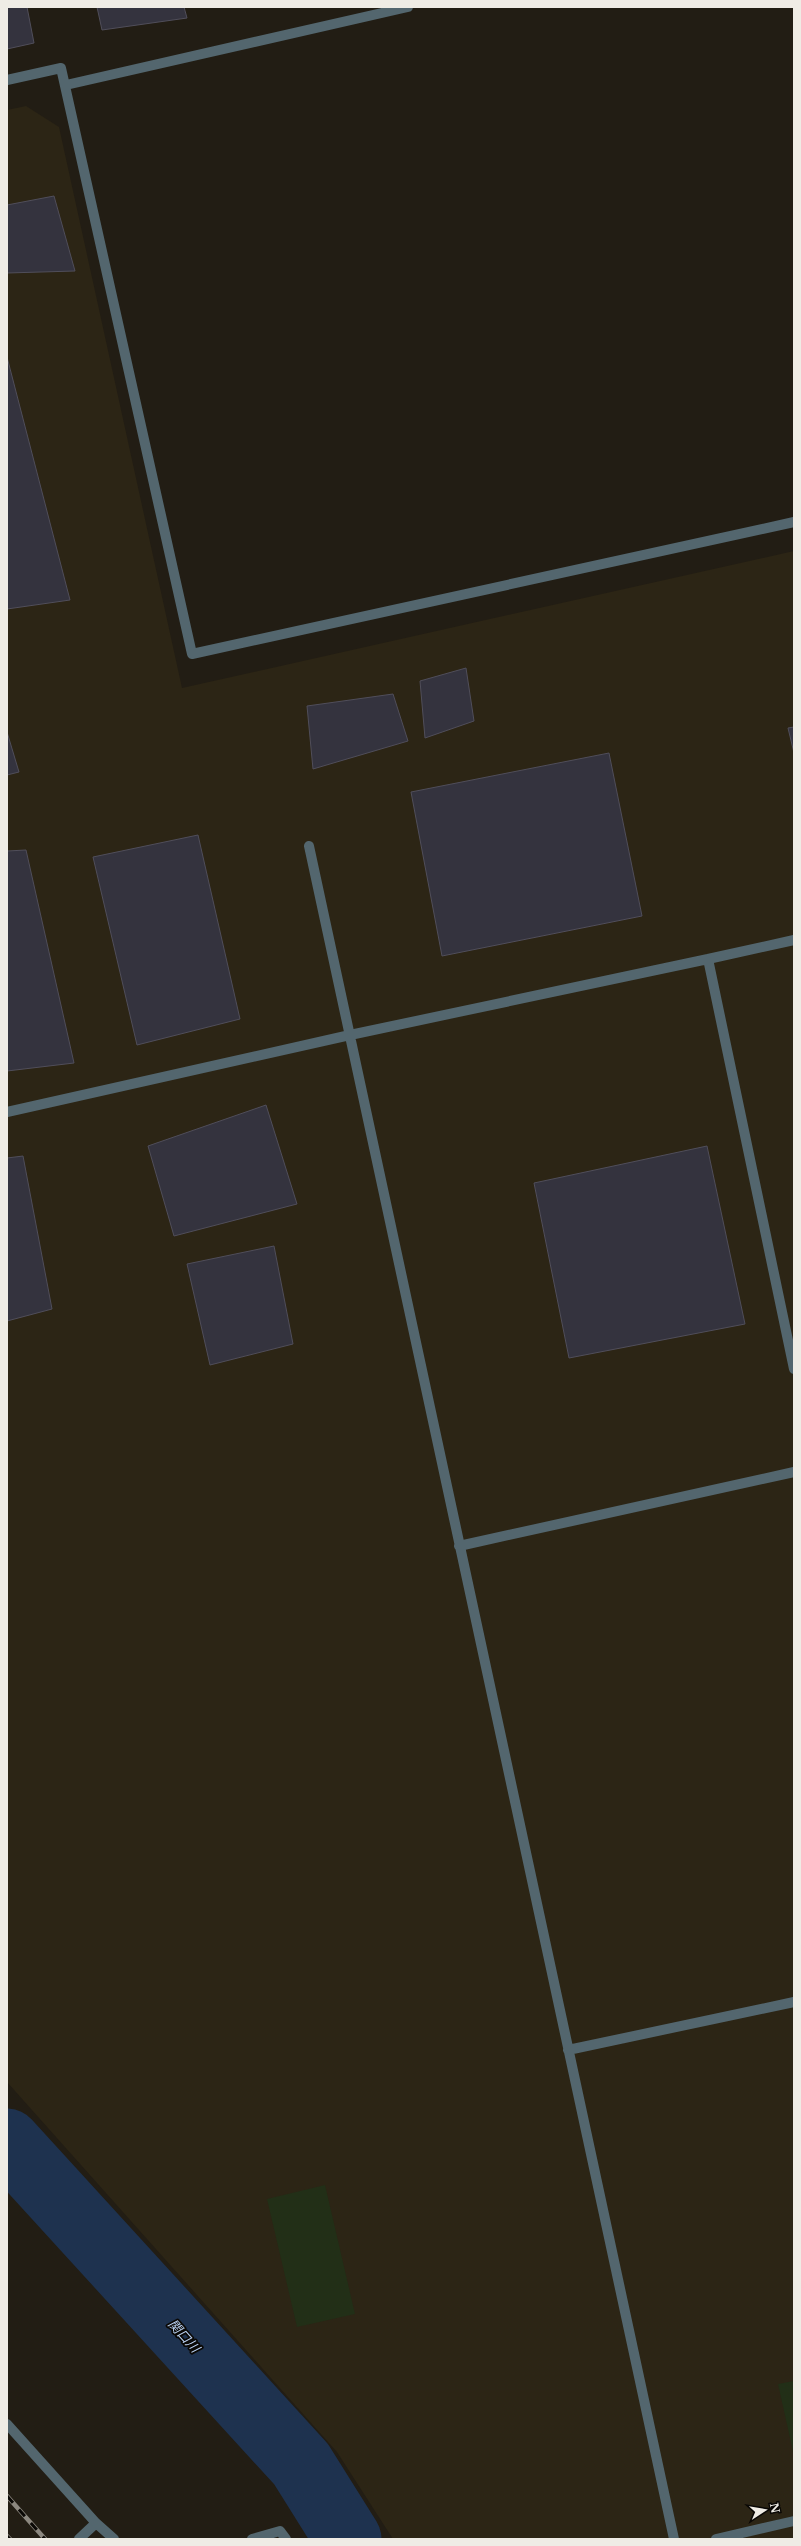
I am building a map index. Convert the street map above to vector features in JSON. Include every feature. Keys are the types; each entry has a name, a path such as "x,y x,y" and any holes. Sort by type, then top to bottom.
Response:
{"street":[{"path":"66,86 408,7"},
{"path":"7,80 61,68 192,654 794,522"},
{"path":"309,846 674,2539"},
{"path":"7,1113 350,1035 794,940"},
{"path":"708,959 794,1369"},
{"path":"459,1546 794,1472"},
{"path":"568,2050 794,2002"},
{"path":"7,2424 96,2523 114,2539"},
{"path":"716,2539 794,2522"},
{"path":"79,2539 96,2523"},
{"path":"252,2539 280,2531 286,2539"}],"shaded area":[{"path":"26,106 59,127 182,688 794,551 794,2539 393,2539 337,2452 7,2082 7,110"}],"green space":[{"path":"325,2185 355,2314 297,2327 267,2199"},
{"path":"794,2381 794,2456 778,2384"}],"building":[{"path":"7,7 27,7 34,43 7,49"},
{"path":"97,7 184,7 187,18 102,30"},
{"path":"54,196 75,271 7,273 7,205"},
{"path":"7,357 70,600 7,609"},
{"path":"466,668 474,721 425,738 420,681"},
{"path":"393,694 408,741 313,769 307,706"},
{"path":"794,727 794,753 788,728"},
{"path":"7,732 19,772 7,775"},
{"path":"609,753 642,916 442,956 411,792"},
{"path":"198,835 240,1019 137,1045 93,857"},
{"path":"26,850 74,1063 7,1071 7,851"},
{"path":"266,1105 297,1204 174,1236 148,1146"},
{"path":"707,1146 745,1324 569,1358 534,1183"},
{"path":"23,1156 52,1309 7,1321 7,1158"},
{"path":"274,1246 293,1344 210,1365 187,1264"}],"waterway":[{"name":"関口川","path":"7,2142 301,2464 348,2539"}],"railway":[{"path":"7,2496 45,2539"},
{"path":"7,2536 10,2539"}]}
